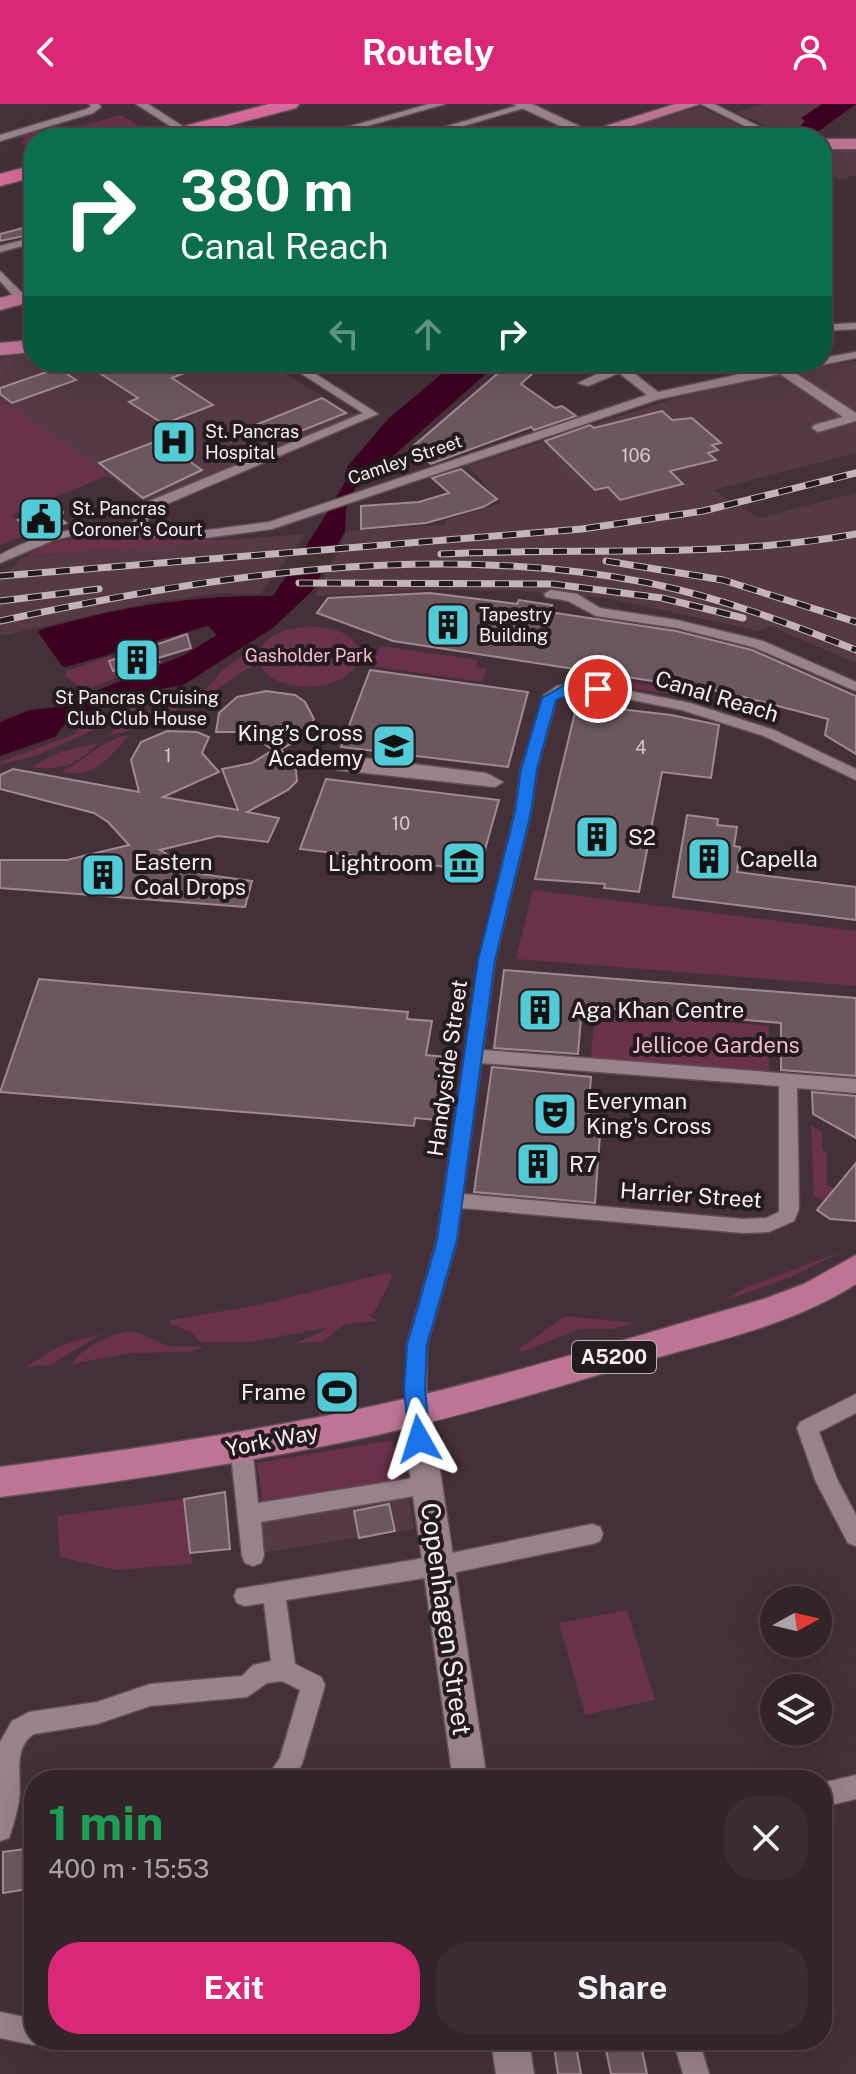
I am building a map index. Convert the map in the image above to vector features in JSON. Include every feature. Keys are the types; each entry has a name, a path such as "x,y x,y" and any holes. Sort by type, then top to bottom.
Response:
{"highway":[{"path":"213,128 290,104"},
{"path":"0,180 24,174"}],"main road":[{"path":"615,128 692,104"},
{"path":"523,105 572,128"},
{"path":"832,144 856,144"},
{"path":"0,304 24,297"},
{"path":"0,349 24,347"},
{"name":"York Way","path":"0,1482 125,1467 416,1411 771,1311 816,1293 856,1268"},
{"name":"Copenhagen Street","path":"416,1411 468,1770"},
{"path":"511,2050 515,2074"}],"street":[{"path":"33,128 90,111 96,107 94,104"},
{"path":"141,104 179,128"},
{"path":"351,128 440,104"},
{"path":"706,104 756,128"},
{"path":"446,128 523,105"},
{"path":"0,138 24,131"},
{"path":"0,249 24,243"},
{"path":"0,274 24,293"},
{"path":"832,327 856,326"},
{"name":"Camley Street","path":"832,360 856,355"},
{"path":"135,529 150,506 372,414 305,372"},
{"path":"584,383 607,372"},
{"path":"629,372 656,396"},
{"name":"Camley Street","path":"2,559 31,543 68,532 135,529 186,535 234,532 272,525 656,396 767,372"},
{"path":"786,372 854,417"},
{"path":"818,428 854,417"},
{"path":"551,594 572,597 596,612 677,624 758,644 856,687"},
{"name":"Canal Reach","path":"558,691 593,687 705,711 787,741 856,775"},
{"name":"Handyside Street","path":"416,1411 414,1373 419,1332 444,1252 454,1200 487,960 546,704 558,691"},
{"path":"324,761 369,763 526,786"},
{"path":"473,1056 856,1086"},
{"name":"Harrier Street","path":"454,1200 743,1226 769,1225 787,1216 790,1200 788,1080"},
{"path":"856,1403 807,1428 827,1482 856,1536"},
{"path":"241,1446 253,1556"},
{"path":"249,1514 426,1485"},
{"path":"245,1596 437,1566 592,1534"},
{"path":"274,1591 284,1670"},
{"path":"0,1829 7,1799 8,1747 16,1730 29,1723 117,1709 150,1695 247,1686 261,1673 284,1670 313,1685 290,1764 285,1770"},
{"path":"832,1793 856,1787"},
{"path":"0,2025 24,2030"},
{"path":"689,2050 696,2074"}],"shaded area":[{"path":"765,104 822,104 802,118 806,121 799,128 771,128 736,112"},
{"path":"822,104 856,104 823,128 798,128 805,121 801,118"},
{"path":"700,107 745,128 625,128"},
{"path":"832,149 856,149 856,175 840,180 832,177"},
{"name":"St. Pancras Hospital","path":"24,354 24,372 283,372 354,415 145,502 0,399 0,358"},
{"path":"856,361 856,453 713,490 759,518 856,493 856,663 770,626 760,631 607,598 519,591 435,590 315,596 347,531 445,525 446,520 501,503 468,466 672,399 791,372 832,372 832,365"},
{"path":"444,372 488,372 382,466 358,482 346,509 345,531 312,591 273,628 183,685 139,693 67,722 55,737 0,756 0,722 30,710 57,707 184,655 217,635 208,626 66,667 62,666 38,632 40,630 155,604 273,596 341,489 350,473 347,467 388,419"},
{"path":"306,534 260,594 220,593 152,602 0,636 0,581 22,557"},
{"path":"408,1495 414,1529 260,1553 259,1520"}],"green space":[{"path":"121,115 142,128 72,128"},
{"path":"0,399 109,475 11,515 33,533 0,545"},
{"path":"94,534 171,540 245,540 26,556 44,545"},
{"name":"Gasholder Park","path":"303,627 328,628 350,638 360,652 355,667 344,677 310,687 276,680 264,671 258,657 264,644 274,635"},
{"path":"381,646 478,660 476,667 487,669 482,682 372,666"},
{"path":"249,651 251,668 196,700 223,670"},
{"path":"111,656 129,673 85,690 65,676 66,671"},
{"path":"611,679 682,690 731,702 726,708 683,696 609,685"},
{"path":"151,698 163,698 38,755 0,765 0,762 75,734 97,718"},
{"path":"185,705 153,724 108,736 143,713"},
{"path":"129,735 108,758 92,769 61,772 109,741"},
{"path":"98,743 68,765 31,767 60,752"},
{"path":"533,890 856,931 856,986 516,959"},
{"name":"Jellicoe Gardens","path":"595,1011 769,1026 769,1073 591,1058"},
{"path":"811,1125 822,1132 822,1149 827,1154 827,1185 834,1189 824,1201 814,1196"},
{"path":"841,1252 791,1277 725,1300 747,1287"},
{"path":"390,1272 392,1278 373,1314 366,1315 379,1321 345,1324 321,1342 296,1343 321,1332 341,1317 326,1328 250,1342 199,1342 194,1334 169,1323 171,1320 263,1304"},
{"path":"565,1316 636,1323 611,1329 580,1329 522,1352 519,1349"},
{"path":"126,1332 137,1332 168,1346 205,1347 189,1352 130,1353 72,1364 96,1343"},
{"path":"102,1334 50,1365 25,1367 62,1345"},
{"path":"392,1440 401,1479 263,1504 257,1463"},
{"path":"184,1499 192,1564 115,1570 60,1557 57,1516"},
{"path":"627,1610 655,1700 585,1715 559,1623"}],"pier":[{"path":"342,546 326,573 280,577 299,549"}],"building":[{"path":"24,228 24,236 0,241 0,234"},
{"path":"46,372 64,372 76,380 12,403 0,394 0,388"},
{"path":"98,372 187,372 172,378 213,405 164,424 129,402 138,398"},
{"path":"499,372 534,372 521,384 555,408 562,406 576,416 534,430 531,427 431,464 410,449"},
{"path":"322,398 346,413 281,439 258,424"},
{"path":"662,411 672,420 692,418 721,443 712,445 718,450 708,453 716,460 670,471 683,484 620,500 608,487 595,490 545,441 590,425 594,428"},
{"path":"159,440 202,470 143,498 99,463"},
{"path":"461,469 497,499 483,507 426,523 361,529 361,506 419,502 449,493 432,478"},
{"name":"St. Pancras Coroner's Court","path":"49,507 63,512 60,518 66,523 35,532 18,520"},
{"path":"430,593 517,604 519,600 552,605 549,612 676,631 752,650 856,696 856,754 825,735 828,719 724,692 393,641 317,613 328,598"},
{"path":"187,634 191,648 155,659 159,662 132,673 126,667 113,671 109,661"},
{"path":"370,670 528,692 508,767 341,747"},
{"path":"266,691 295,695 305,702 314,719 302,738 281,749 296,770 297,781 288,790 247,812 279,818 268,842 218,836 160,850 201,874 252,881 245,907 0,888 0,860 67,860 129,845 108,822 94,813 0,789 0,775 13,769 139,792 131,760 141,742 167,731 197,732 209,737 202,753 219,772 163,797 238,810 222,769 252,763 273,750 247,732 216,732 219,713 237,697"},
{"path":"577,704 671,715 719,725 711,778 662,772 639,892 604,888 605,884 535,879"},
{"path":"326,779 499,800 479,871 300,849"},
{"name":"Capella","path":"687,815 718,819 717,825 737,827 734,846 740,847 737,872 856,887 856,920 673,897"},
{"path":"504,970 856,998 856,1076 781,1070 781,1023 582,1006 578,1054 494,1048"},
{"path":"39,979 408,1012 407,1019 432,1021 426,1055 447,1057 437,1120 415,1118 414,1126 0,1092"},
{"name":"R7","path":"492,1067 591,1077 587,1134 600,1135 595,1203 474,1192"},
{"path":"812,1092 856,1096 856,1138 813,1114"},
{"path":"856,1163 856,1221 830,1219 817,1210"},
{"path":"225,1492 230,1549 190,1553 184,1499"},
{"path":"389,1504 395,1531 359,1538 354,1511"},
{"path":"24,1849 24,1890 3,1893 3,1852"},
{"path":"554,2050 577,2050 581,2074 558,2074"},
{"path":"606,2050 642,2050 647,2074 611,2074"}],"railway":[{"path":"0,576 582,529 703,511 856,473"},
{"path":"441,554 752,547 856,534"},
{"path":"606,561 723,580 856,622"},
{"path":"0,621 80,604 242,578 405,564 486,565 568,571 676,589 754,612 856,650"},
{"path":"299,583 553,584 662,598 743,618"},
{"path":"0,601 99,589"}],"place":[{"name":"St. Pancras Hospital","path":"174,442"},
{"name":"St. Pancras Coroner's Court","path":"41,519"},
{"name":"Tapestry Building","path":"448,625"},
{"name":"St Pancras Cruising Club Club House","path":"137,660"},
{"name":"King’s Cross Academy","path":"394,746"},
{"name":"S2","path":"597,837"},
{"name":"Capella","path":"709,859"},
{"name":"Lightroom","path":"464,863"},
{"name":"Eastern Coal Drops","path":"103,875"},
{"name":"Aga Khan Centre","path":"540,1010"},
{"name":"Everyman King's Cross","path":"555,1114"},
{"name":"R7","path":"538,1164"},
{"name":"Frame","path":"337,1392"}],"route":[{"path":"419,1439 414,1389 415,1357 422,1320 447,1240 487,960 523,812 529,769 549,698 568,688 584,686 598,689"}]}
